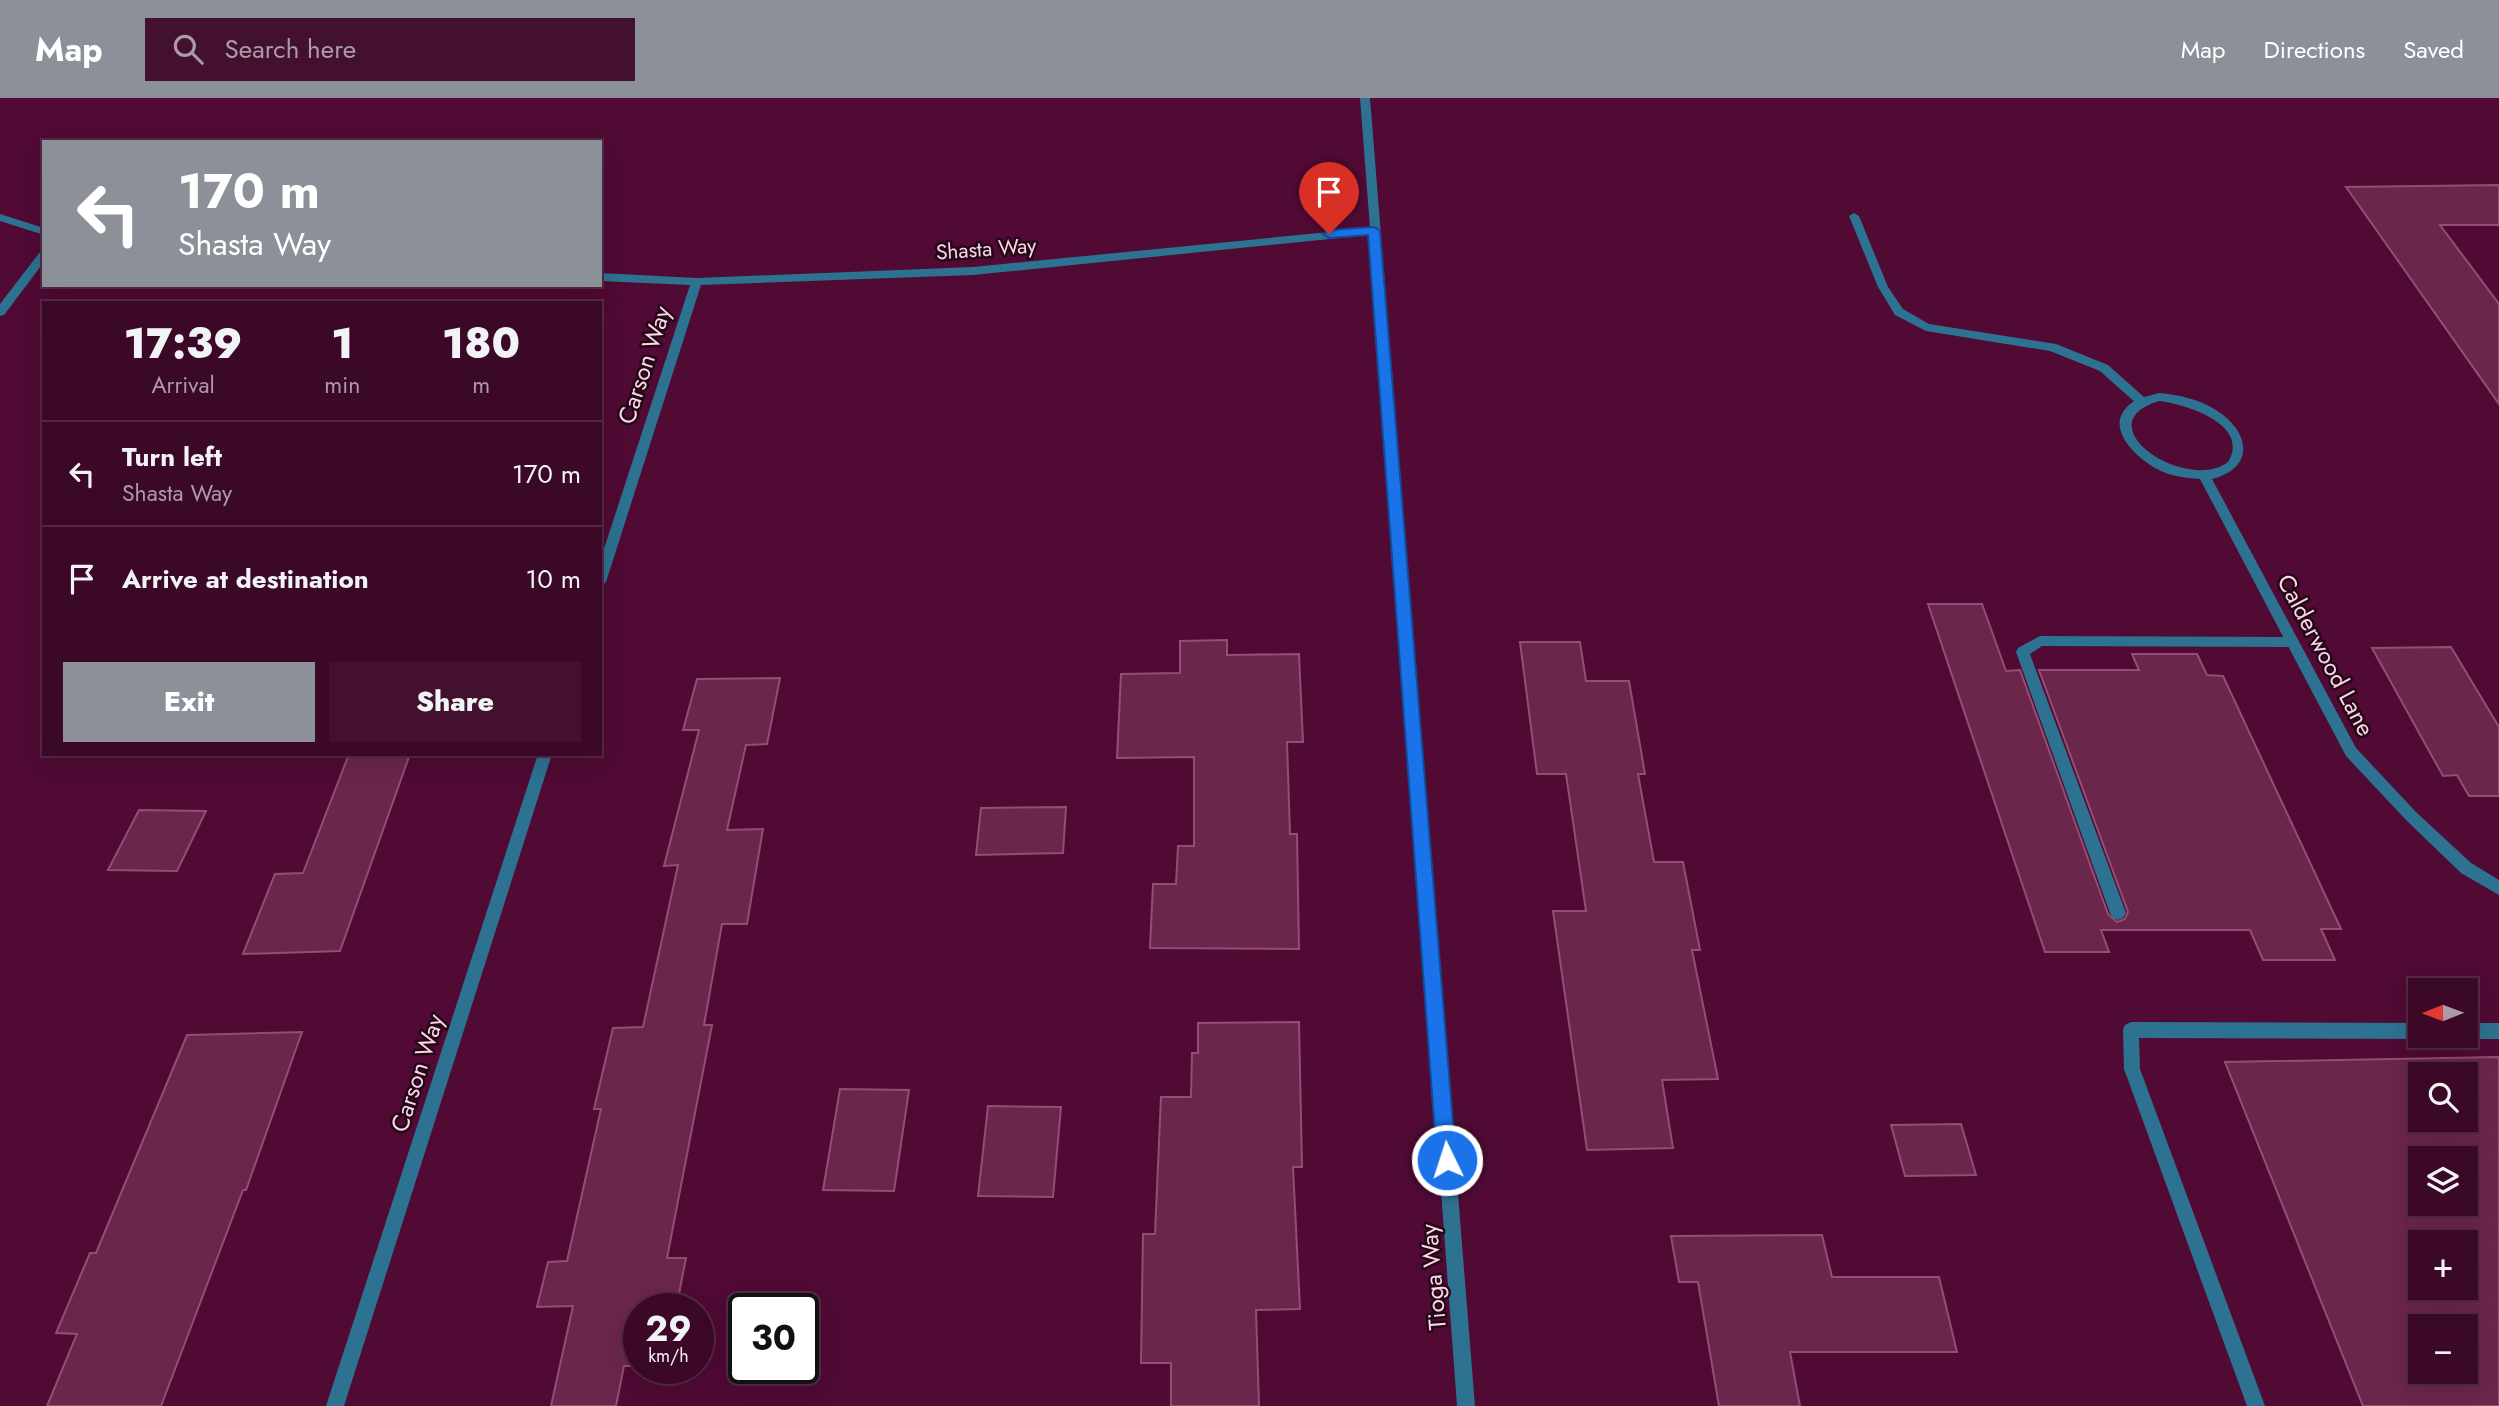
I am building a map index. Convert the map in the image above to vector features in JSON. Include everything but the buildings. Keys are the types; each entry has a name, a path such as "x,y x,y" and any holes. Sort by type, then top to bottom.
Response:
{"street":[{"name":"Tioga Way","path":"1366,98 1374,231 1466,1406"},
{"path":"1854,216 1883,287 1899,313 1926,327 2052,347 2104,368 2141,401"},
{"path":"0,217 42,231"},
{"name":"Shasta Way","path":"602,277 697,282 973,271 1374,231"},
{"path":"0,312 42,257"},
{"name":"Carson Way","path":"602,576 697,282"},
{"path":"2159,397 2181,399 2203,407 2221,419 2235,434 2240,449 2236,463 2223,472 2204,476 2182,474 2141,453 2128,438 2124,422 2129,410 2141,401 2159,397"},
{"name":"Calderwood Lane","path":"2204,476 2351,752 2411,816 2466,868 2499,888"},
{"path":"2118,913 2023,652 2040,641 2292,642"},
{"name":"Carson Way","path":"335,1406 544,756"},
{"path":"2256,1406 2132,1069 2131,1030 2408,1031"},
{"path":"2478,1031 2499,1031"}],"route":[{"path":"1329,234 1374,231 1447,1160"}]}
